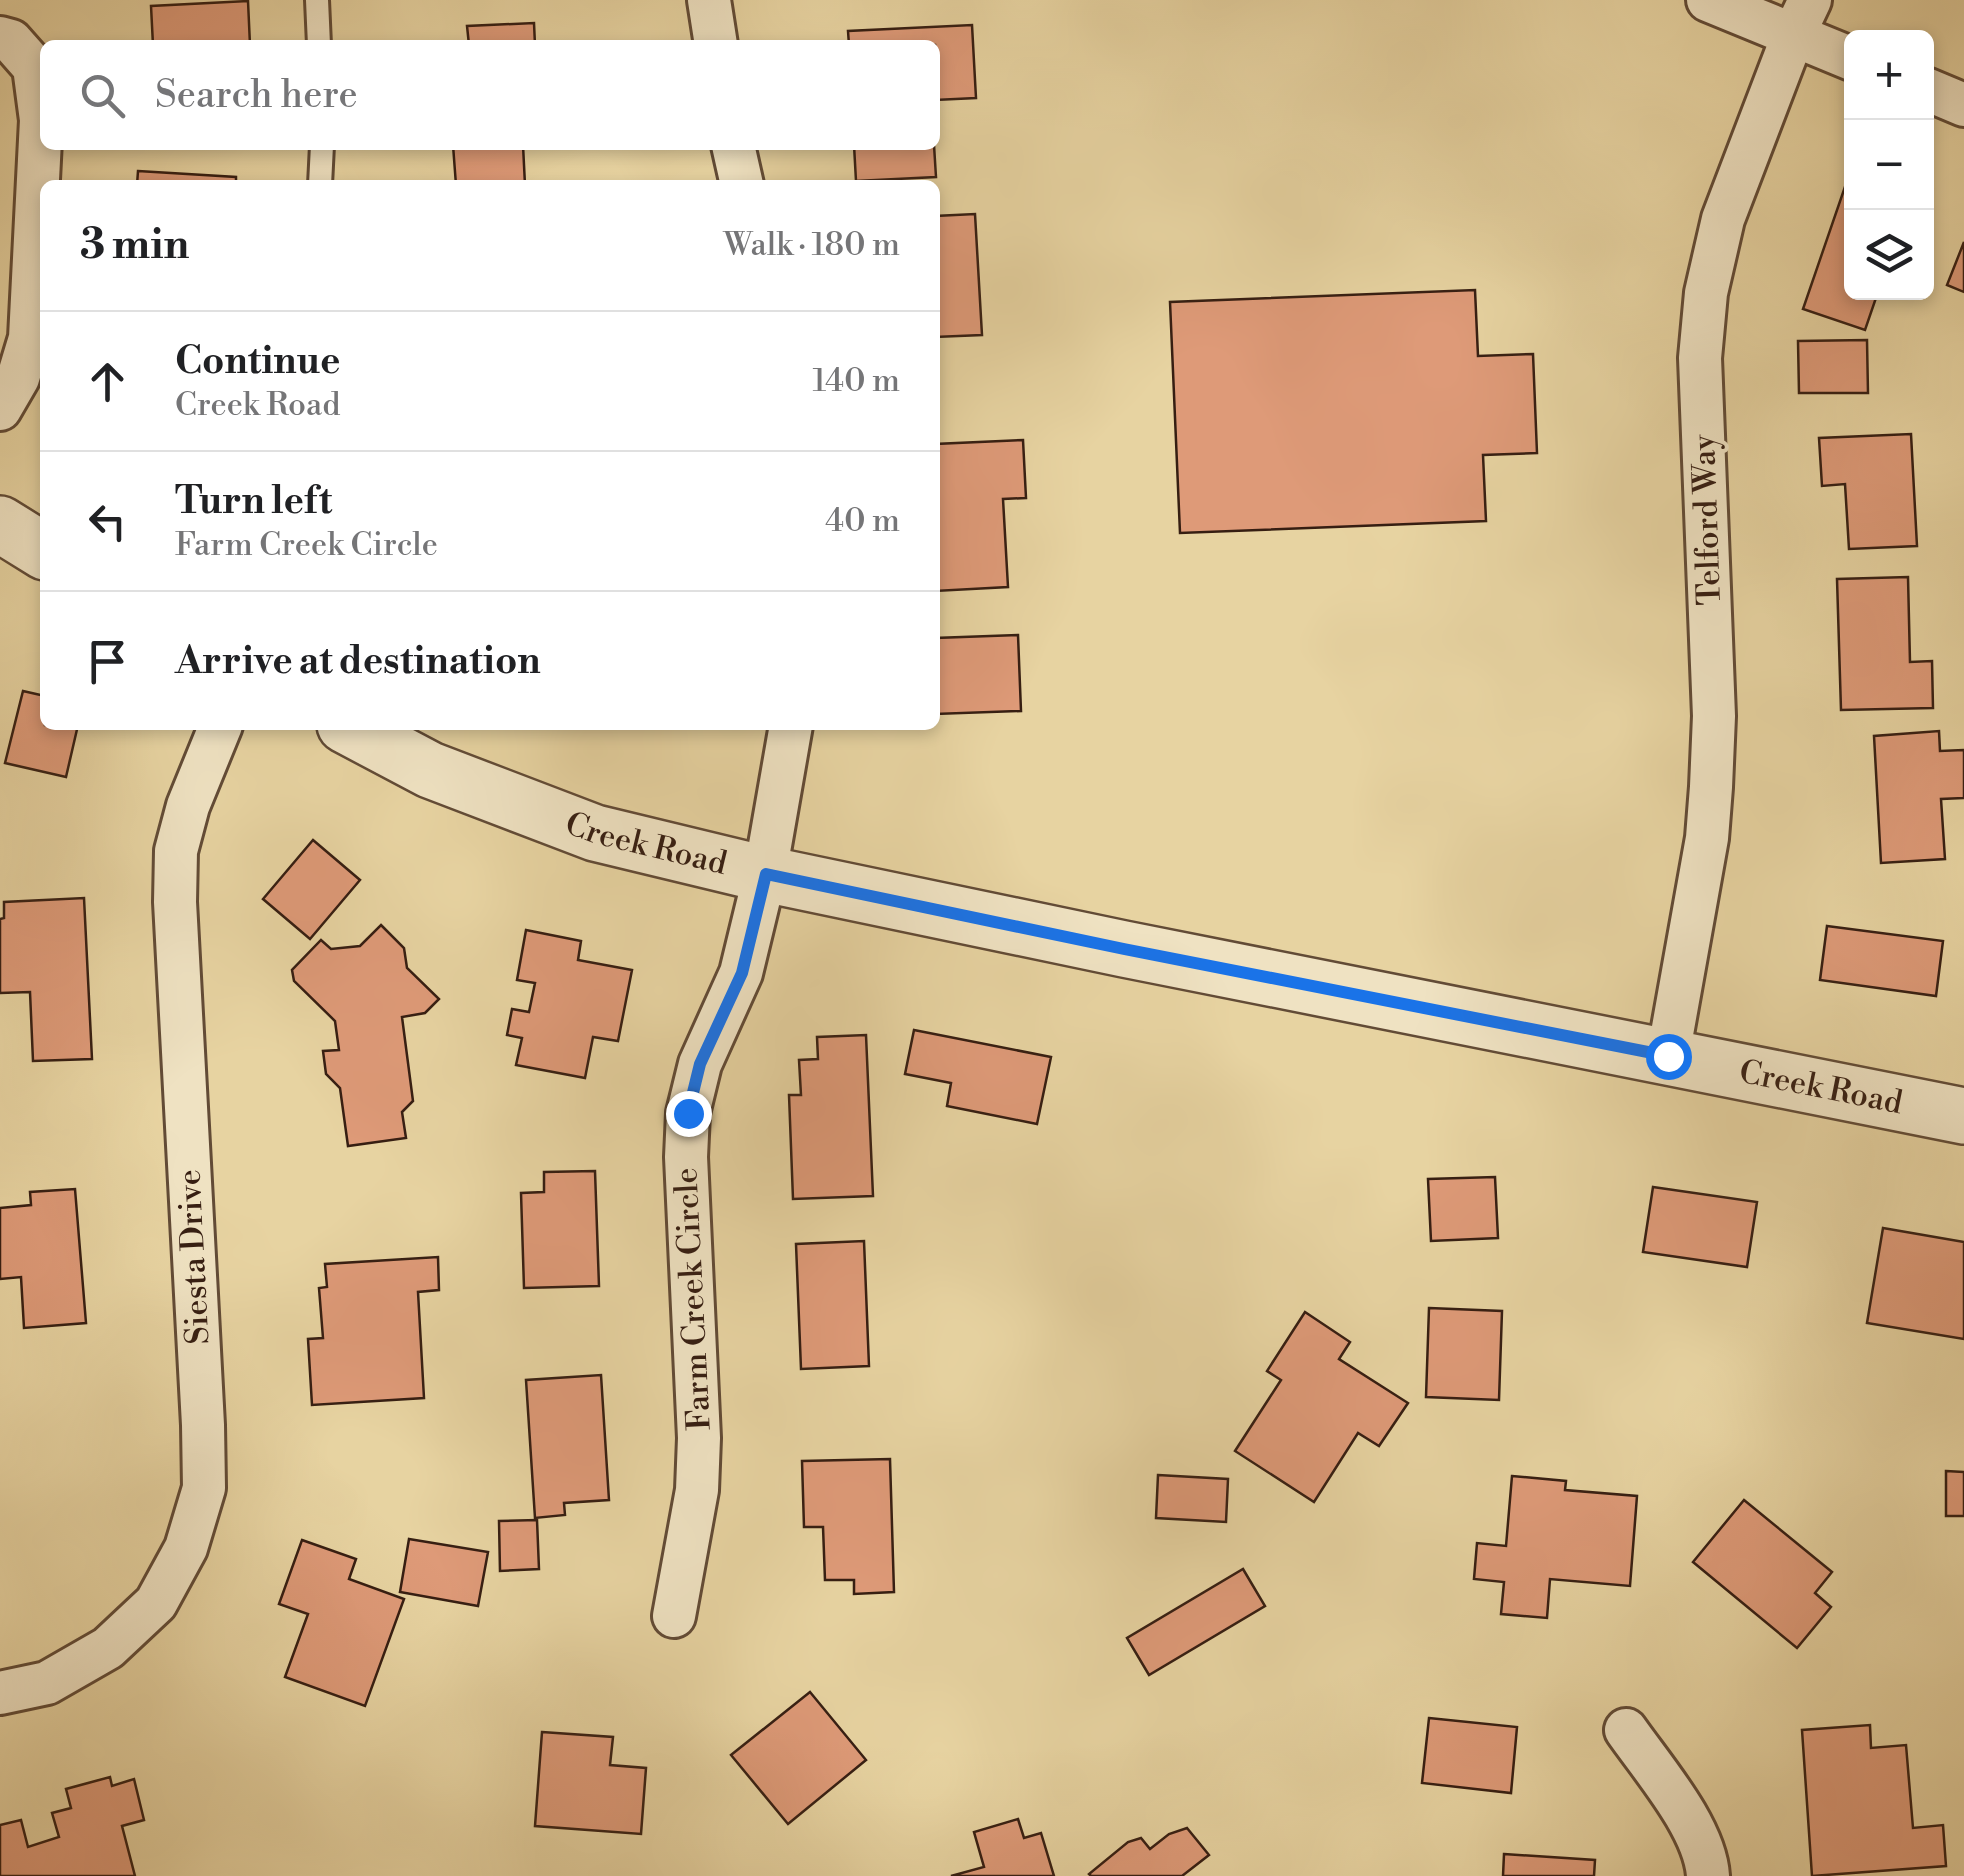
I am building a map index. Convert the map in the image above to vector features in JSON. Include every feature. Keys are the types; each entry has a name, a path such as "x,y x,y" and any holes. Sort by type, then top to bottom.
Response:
{"street":[{"path":"708,0 715,40"},
{"path":"1708,0 1802,18 1844,52"},
{"name":"Telford Way","path":"1668,1056 1706,838 1711,786 1714,716 1700,358 1706,294 1723,219 1802,18"},
{"path":"0,38 11,41 34,67 40,112"},
{"path":"1934,92 1964,105"},
{"path":"0,409 18,378 30,338 40,140"},
{"path":"734,150 741,180"},
{"path":"0,524 40,549"},
{"name":"Siesta Drive","path":"0,1693 47,1684 108,1648 156,1604 186,1548 204,1488 174,902 176,851 188,806 219,730"},
{"name":"Creek Road","path":"354,730 430,770 595,833 766,874 1370,999 1964,1116"},
{"name":"Farm Creek Circle","path":"674,1616 697,1490 700,1438 686,1157 688,1113 700,1064 742,973 766,874 790,730"},
{"path":"1626,1730 1696,1831 1708,1876"}],"lane":[{"path":"318,0 319,40"},
{"path":"320,180 322,150"}],"building":[{"path":"248,1 250,40 153,40 151,6"},
{"path":"534,23 535,40 468,40 467,26"},
{"path":"972,25 976,98 940,100 940,40 849,40 848,31"},
{"path":"453,150 523,150 525,180 456,180"},
{"path":"854,150 934,150 936,177 856,180"},
{"path":"138,171 236,177 236,180 137,180"},
{"path":"1844,190 1844,300 1875,300 1865,330 1803,309"},
{"path":"975,214 982,335 940,337 940,216"},
{"path":"1964,242 1964,292 1947,285"},
{"path":"1475,290 1478,356 1533,354 1537,453 1483,455 1486,521 1180,533 1170,302"},
{"path":"1867,340 1868,393 1799,393 1798,341"},
{"path":"1911,434 1917,546 1849,549 1845,484 1822,486 1819,438"},
{"path":"1023,440 1026,498 1003,499 1008,587 940,591 940,444"},
{"path":"1908,577 1910,662 1932,661 1933,708 1841,710 1837,579"},
{"path":"1018,635 1021,711 940,714 940,638"},
{"path":"23,691 40,695 40,730 77,730 66,777 5,763"},
{"path":"1939,731 1940,751 1964,750 1964,798 1941,799 1945,859 1881,863 1874,736"},
{"path":"313,840 360,880 310,939 263,899"},
{"path":"84,898 92,1059 33,1061 30,992 0,993 0,919 4,918 4,902"},
{"path":"381,925 404,948 407,968 439,999 425,1013 402,1017 413,1101 402,1112 406,1138 348,1146 340,1088 326,1074 323,1051 339,1050 335,1021 294,981 292,970 321,940 331,949 360,946"},
{"path":"1827,926 1943,941 1936,996 1820,980"},
{"path":"526,930 581,941 578,960 632,970 618,1041 593,1037 585,1078 516,1065 522,1038 507,1035 512,1009 529,1012 535,983 517,980"},
{"path":"914,1030 1051,1057 1037,1124 947,1106 951,1083 905,1074"},
{"path":"866,1035 873,1196 793,1199 789,1095 801,1095 799,1060 818,1059 817,1037"},
{"path":"595,1171 599,1286 524,1288 521,1193 544,1192 544,1172"},
{"path":"1495,1177 1498,1238 1431,1241 1428,1179"},
{"path":"1653,1187 1757,1202 1747,1267 1643,1252"},
{"path":"75,1189 86,1323 24,1328 21,1277 0,1279 0,1208 31,1205 30,1192"},
{"path":"1883,1228 1964,1242 1964,1339 1867,1323"},
{"path":"864,1241 869,1366 801,1369 796,1244"},
{"path":"438,1257 439,1290 418,1292 424,1398 312,1405 308,1339 323,1338 319,1288 327,1287 325,1264"},
{"path":"1429,1308 1502,1311 1499,1400 1426,1397"},
{"path":"1305,1312 1350,1342 1339,1359 1408,1403 1379,1446 1358,1433 1314,1502 1235,1451 1281,1380 1267,1371"},
{"path":"601,1375 609,1500 564,1503 565,1515 535,1518 526,1380"},
{"path":"890,1459 894,1592 854,1594 854,1580 825,1580 823,1527 804,1527 802,1461"},
{"path":"1946,1471 1964,1472 1964,1516 1946,1516"},
{"path":"1158,1475 1228,1479 1226,1522 1156,1518"},
{"path":"1512,1476 1566,1481 1565,1490 1637,1496 1630,1586 1550,1579 1547,1618 1501,1614 1504,1582 1474,1579 1477,1543 1506,1546"},
{"path":"1744,1500 1832,1572 1815,1593 1831,1607 1797,1648 1693,1562"},
{"path":"537,1520 539,1569 500,1571 499,1521"},
{"path":"409,1539 488,1552 478,1606 400,1592"},
{"path":"302,1540 356,1559 349,1579 404,1599 365,1706 285,1677 308,1614 279,1604"},
{"path":"1243,1569 1265,1606 1149,1675 1127,1638"},
{"path":"810,1692 866,1760 788,1824 731,1755"},
{"path":"1429,1718 1517,1727 1511,1793 1422,1783"},
{"path":"1870,1725 1871,1748 1906,1745 1913,1828 1943,1825 1946,1866 1812,1876 1802,1730"},
{"path":"542,1732 613,1737 610,1765 646,1768 641,1834 535,1826"},
{"path":"110,1777 112,1786 134,1779 144,1820 122,1826 135,1876 0,1876 0,1825 21,1820 28,1847 59,1837 52,1813 71,1808 66,1789"},
{"path":"1018,1819 1024,1838 1041,1833 1054,1876 951,1876 984,1867 974,1832"},
{"path":"1187,1828 1209,1855 1182,1876 1089,1874 1128,1842 1141,1838 1150,1849 1169,1834"},
{"path":"1504,1854 1595,1860 1594,1876 1503,1876"}],"route":[{"path":"688,1113 700,1064 742,973 766,874 1668,1056"}]}
